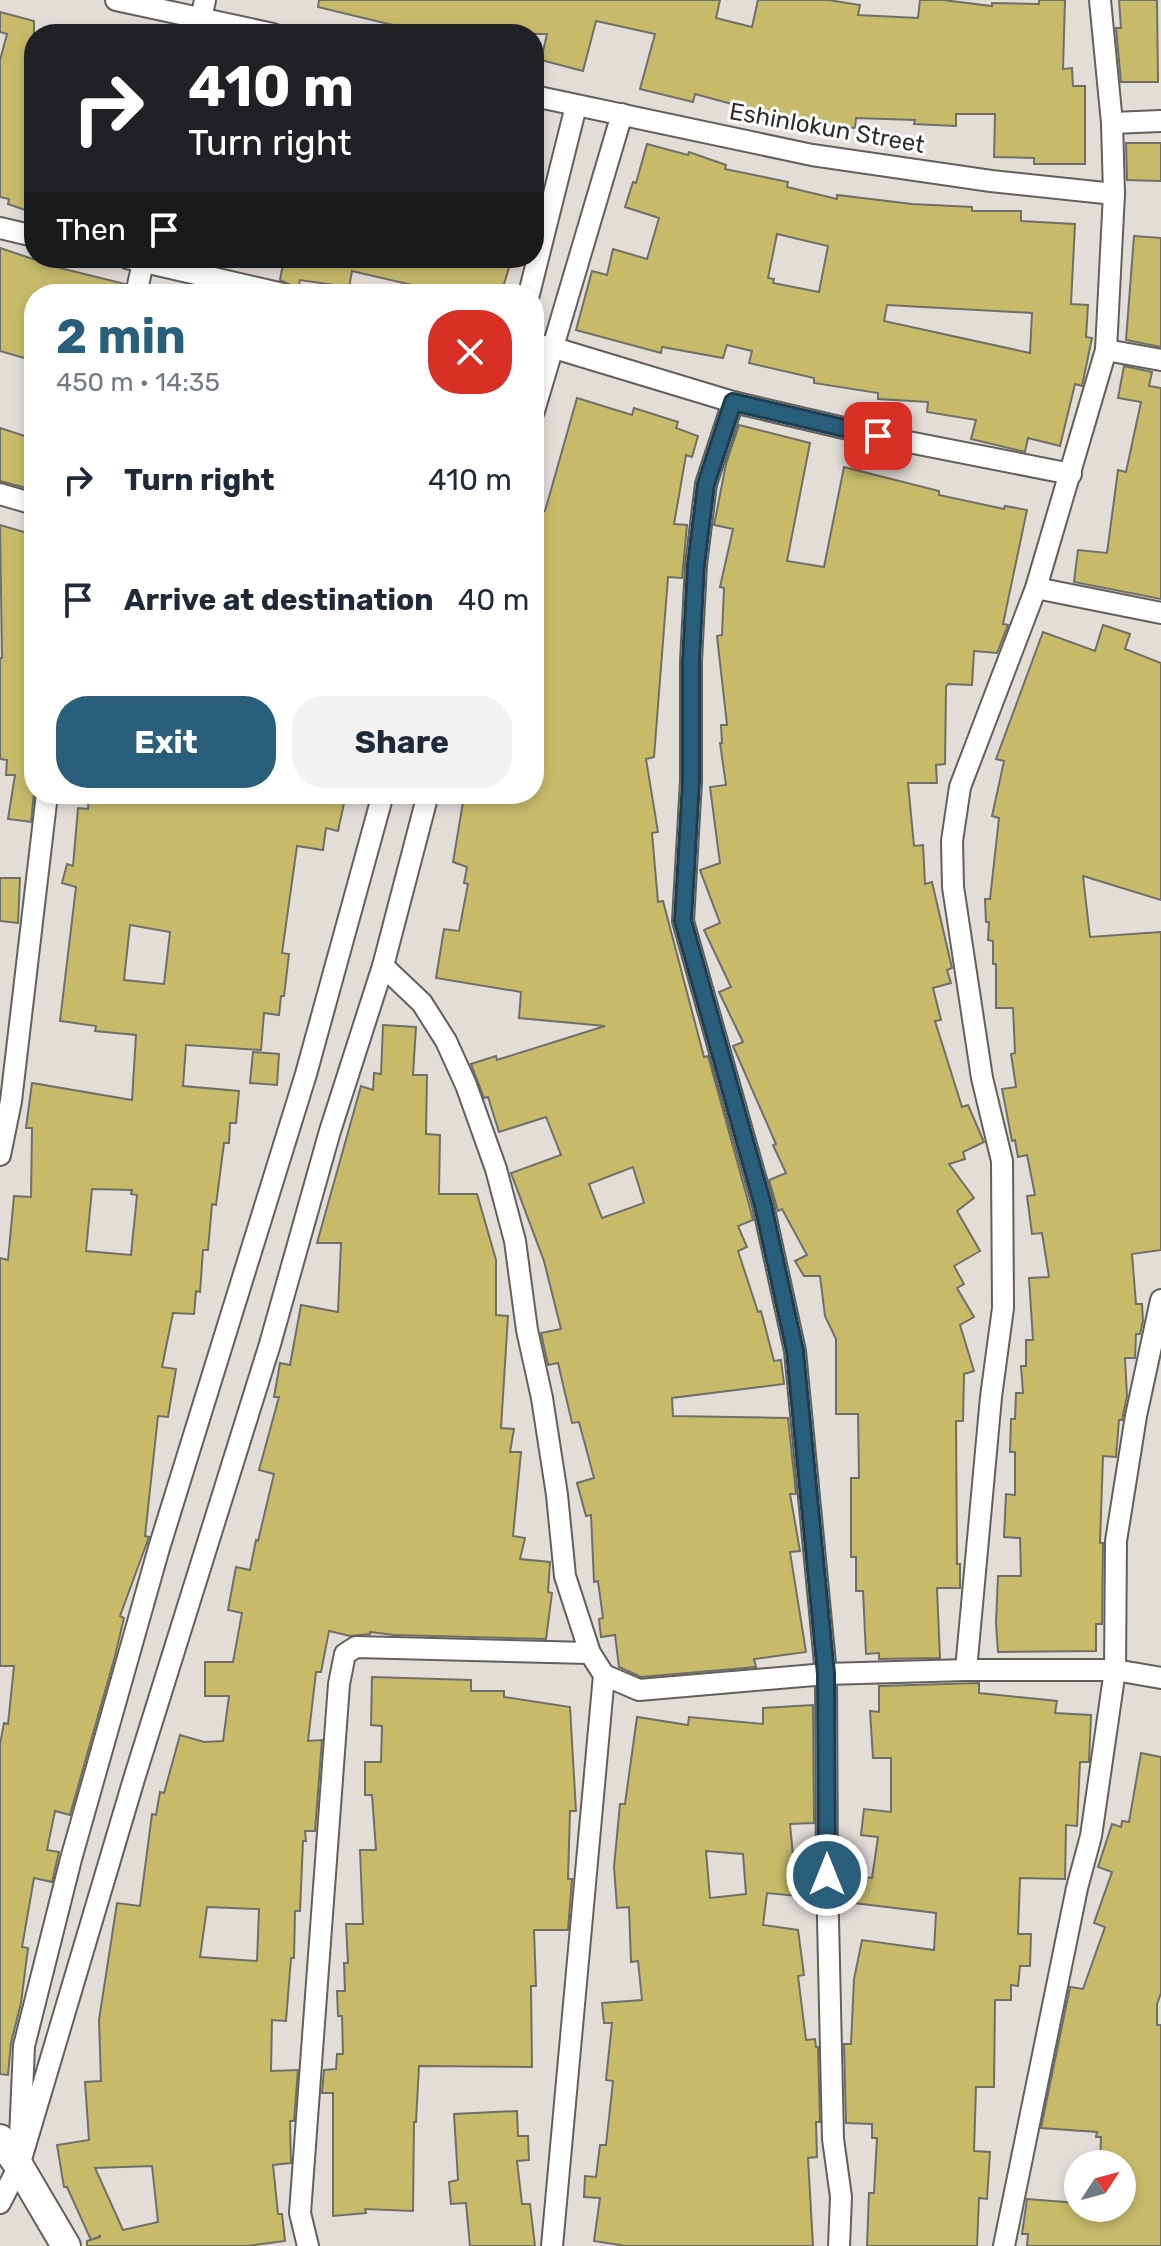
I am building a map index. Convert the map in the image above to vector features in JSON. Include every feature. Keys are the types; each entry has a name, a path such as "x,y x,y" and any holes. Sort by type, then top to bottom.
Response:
{"street":[{"path":"116,0 231,24"},
{"path":"966,1670 991,1397 1003,1308 1002,1161 980,1063 953,887 952,841 960,787 1036,588 1106,350 1114,194 1112,123 1100,0"},
{"name":"Eshinlokun Street","path":"544,98 826,158 1114,194"},
{"path":"544,234 576,106"},
{"path":"544,343 622,114"},
{"path":"1112,123 1161,121"},
{"path":"0,228 24,234"},
{"path":"175,268 242,284"},
{"path":"544,346 733,402 878,436 1071,474"},
{"path":"1106,350 1161,360"},
{"path":"733,402 706,484 696,565 691,661 691,781 683,921 763,1205 795,1351 826,1674 827,1875 833,2139 841,2197 839,2246"},
{"path":"0,494 24,501"},
{"path":"1036,588 1161,613"},
{"path":"0,1155 11,1101 46,804"},
{"path":"19,2166 24,2046 71,1859 159,1548 306,1074 380,804"},
{"path":"0,2203 19,2166 134,1779 270,1344 330,1131 383,966 425,804"},
{"path":"383,966 422,1003 446,1041 466,1085 496,1169 515,1241 527,1330 542,1398 557,1495 565,1576 590,1653 604,1675 639,1690 826,1674 966,1670 1115,1670 1161,1678"},
{"path":"1004,2246 1077,1888 1091,1836 1115,1670 1116,1541 1136,1416 1161,1300"},
{"path":"308,2246 300,2213 339,1684 345,1654 356,1647 590,1653"},
{"path":"552,2246 604,1675"},
{"path":"0,2139 66,2246"}],"building":[{"path":"319,0 720,0 716,18 752,27 758,0 828,0 860,5 858,15 918,18 920,0 992,6 992,3 1039,4 1039,0 1065,0 1063,69 1072,68 1073,86 1085,86 1085,164 1034,164 1034,158 994,157 995,114 956,114 956,126 914,124 915,120 856,118 855,128 805,124 803,131 753,117 754,110 695,94 693,102 640,89 655,34 596,21 583,71 544,61 547,34 544,34 544,24 389,24 318,7"},
{"path":"1119,0 1157,0 1158,82 1121,82 1116,28 1121,28"},
{"path":"0,12 34,21 34,24 24,24 24,210 8,204 9,199 0,197 0,60 7,34 0,32"},
{"path":"1126,143 1161,143 1161,181 1127,180"},
{"path":"647,144 688,155 689,152 726,165 725,169 788,182 787,187 837,199 837,195 972,207 972,211 1021,211 1021,221 1075,224 1071,304 1088,305 1086,337 1092,338 1082,386 1075,384 1060,446 1028,438 1025,452 971,439 976,420 927,412 928,402 878,399 878,393 814,383 814,378 749,363 752,351 727,345 723,358 662,347 661,353 576,330 592,271 607,275 613,249 647,259 659,218 625,207 633,182 636,183","holes":["777,234 828,246 819,292 773,283 774,279 768,278","887,305 1032,313 1030,353 884,321"]},
{"path":"1134,236 1161,238 1161,347 1126,340"},
{"path":"0,248 24,256 24,268 60,268 125,284 24,284 24,358 0,351"},
{"path":"282,268 509,268 504,284 408,284 352,271 350,284 300,280 299,284 288,284 280,280"},
{"path":"1124,366 1152,372 1149,386 1161,388 1161,599 1074,582 1078,550 1107,553 1118,470 1126,472 1141,402 1118,398"},
{"path":"577,398 632,415 634,408 678,422 676,428 698,436 692,457 686,455 674,524 687,525 682,578 668,577 654,757 646,759 658,832 652,833 658,902 663,901 704,1057 708,1056 750,1208 753,1220 738,1226 747,1247 738,1251 758,1312 761,1311 774,1361 781,1360 784,1384 672,1398 673,1416 788,1418 796,1494 790,1494 800,1551 790,1552 806,1652 754,1659 756,1667 641,1677 619,1667 615,1635 601,1637 599,1619 603,1618 598,1581 594,1582 591,1515 586,1516 577,1483 594,1478 579,1422 572,1423 558,1363 548,1365 541,1333 561,1329 544,1261 511,1173 561,1155 546,1117 499,1132 488,1097 484,1098 471,1064 496,1056 497,1060 605,1026 519,1018 521,992 436,978 444,929 459,931 468,884 464,883 467,867 453,862 463,804 544,804 544,511","holes":["633,1167 644,1203 602,1218 589,1184"]},
{"path":"739,425 810,443 787,561 824,567 844,467 939,491 939,495 1004,509 1005,506 1027,510 1003,624 1008,625 997,653 974,651 972,685 948,684 946,687 945,764 936,765 937,783 908,783 914,846 923,845 925,884 932,882 952,968 947,970 951,983 933,988 941,1020 935,1021 962,1107 968,1105 984,1142 963,1152 965,1159 949,1164 974,1198 957,1211 980,1251 954,1266 964,1284 957,1288 974,1317 960,1325 974,1371 964,1374 963,1421 956,1421 957,1564 960,1564 960,1588 937,1588 940,1658 879,1659 879,1653 866,1654 863,1591 856,1591 856,1557 851,1557 851,1478 859,1478 858,1414 836,1414 836,1339 825,1316 820,1276 804,1276 795,1261 807,1255 782,1209 778,1211 769,1180 786,1173 733,1046 743,1042 719,992 731,987 704,930 720,923 700,870 720,863 710,787 726,785 720,743 721,725 727,725 717,636 722,635 724,588 720,587 733,529 714,525 726,464"},
{"path":"0,428 24,436 24,487 0,481"},
{"path":"0,525 24,532 24,804 33,804 31,822 8,819 15,775 6,775 7,760 0,759"},
{"path":"1103,625 1130,634 1125,649 1161,663 1161,900 1083,876 1090,937 1161,932 1161,1250 1132,1254 1136,1304 1142,1304 1143,1321 1140,1334 1136,1334 1135,1358 1125,1358 1127,1396 1122,1420 1119,1420 1116,1457 1103,1456 1100,1543 1103,1543 1102,1624 1096,1624 1096,1651 998,1652 998,1576 1021,1576 1020,1538 1004,1537 1006,1494 1015,1495 1015,1452 1010,1452 1011,1419 1015,1419 1016,1393 1023,1393 1021,1366 1026,1366 1026,1340 1033,1340 1029,1278 1049,1277 1042,1233 1032,1234 1027,1196 1035,1195 1027,1155 1018,1157 1002,1089 1016,1087 1011,1054 1015,1053 1013,1008 996,1008 996,964 993,964 993,941 988,940 989,922 986,922 985,899 990,899 999,818 992,816 1004,761 996,759 1043,632 1095,651"},
{"path":"88,804 344,804 338,831 326,828 323,850 297,846 282,953 289,954 284,996 281,996 279,1015 264,1013 261,1050 186,1045 183,1086 239,1091 236,1123 230,1123 229,1143 224,1143 216,1205 212,1204 208,1250 203,1250 200,1292 196,1291 194,1314 173,1313 162,1367 176,1369 168,1417 158,1416 145,1536 149,1537 120,1616 124,1618 115,1656 70,1815 55,1811 47,1850 59,1852 52,1882 34,1878 22,1947 28,1948 21,2003 11,2043 8,2075 0,2074 0,1744 4,1723 8,1724 14,1666 0,1666 0,1258 8,1260 14,1196 31,1197 32,1128 26,1128 32,1083 132,1100 136,1035 95,1031 96,1026 60,1021 76,887 62,883 67,864 73,866 78,808 88,809","holes":["130,925 170,932 164,984 124,980","92,1189 132,1190 131,1194 137,1195 131,1255 86,1251"]},
{"path":"0,878 20,878 18,923 0,921"},
{"path":"383,1025 416,1027 413,1075 427,1075 426,1134 440,1135 439,1194 477,1194 496,1260 496,1315 508,1316 501,1428 514,1429 510,1452 521,1452 513,1536 525,1538 520,1559 550,1562 548,1592 552,1593 546,1639 370,1632 350,1636 329,1631 321,1672 316,1672 308,1741 322,1740 315,1831 305,1831 306,1841 303,1841 300,1911 295,1911 294,1958 291,1958 286,2021 272,2020 271,2071 298,2070 294,2121 290,2121 291,2163 273,2165 278,2214 282,2214 285,2241 247,2246 87,2246 87,2241 91,2240 67,2187 64,2187 57,2145 89,2140 85,2082 101,2081 99,2020 117,1903 140,1906 152,1814 156,1815 160,1792 164,1793 180,1735 204,1742 223,1741 229,1696 205,1696 205,1662 233,1662 242,1613 228,1610 236,1567 250,1570 274,1474 259,1470 279,1397 274,1397 280,1363 290,1365 301,1305 338,1312 341,1243 317,1243 361,1086 373,1090 374,1073 381,1074","holes":["207,1907 259,1909 257,1961 200,1957","152,2166 158,2222 123,2230 95,2168"]},
{"path":"253,1052 279,1054 277,1085 250,1083"},
{"path":"372,1677 471,1680 471,1691 504,1691 504,1697 570,1707 576,1811 570,1811 568,1879 572,1879 568,1930 534,1930 536,1986 531,1986 532,2067 419,2066 414,2122 413,2211 365,2209 366,2213 333,2216 333,2093 322,2093 324,2070 336,2069 337,2054 343,2054 342,2016 338,2016 337,1991 345,1991 344,1963 348,1963 346,1924 363,1924 360,1850 376,1850 372,1795 365,1795 365,1762 381,1762 382,1726 371,1725"},
{"path":"979,1683 979,1693 1057,1701 1055,1713 1091,1715 1089,1762 1080,1762 1077,1826 1066,1825 1065,1879 1020,1878 1018,1934 1031,1934 1030,1966 1020,1966 1018,1986 1011,1985 1011,2000 995,2000 994,2087 976,2087 974,2151 990,2152 987,2199 979,2198 977,2246 867,2246 869,2193 874,2193 877,2138 872,2138 872,2124 846,2123 844,2044 851,2044 854,1979 862,1940 934,1950 936,1913 854,1903 856,1876 872,1878 878,1837 861,1835 864,1809 891,1812 891,1758 873,1758 870,1711 879,1712 879,1686"},
{"path":"813,1705 814,1823 790,1824 797,1896 767,1893 763,1925 798,1930 804,1975 798,1976 806,2040 815,2039 818,2047 820,2122 816,2122 817,2157 808,2158 813,2246 626,2246 594,2241 600,2198 584,2197 585,2176 596,2177 600,2145 606,2145 613,2081 606,2080 612,2023 604,2023 602,2003 642,2000 638,1961 631,1962 629,1907 617,1908 614,1867 620,1804 625,1804 637,1717 688,1725 689,1717 763,1724 763,1708","holes":["706,1851 743,1854 746,1894 710,1898"]},
{"path":"1141,1753 1161,1757 1161,1993 1157,2004 1157,2025 1161,2025 1161,2246 1027,2246 1028,2234 1022,2234 1027,2199 1064,2202 1064,2222 1136,2222 1136,2150 1101,2150 1101,2137 1096,2137 1097,2132 1041,2128 1070,1987 1083,1989 1105,1927 1094,1923 1112,1872 1098,1867 1112,1824 1121,1827 1122,1821 1129,1822"},
{"path":"517,2111 518,2136 528,2136 529,2160 517,2161 522,2204 530,2204 535,2246 470,2246 466,2203 451,2204 449,2182 458,2180 454,2114"}],"route":[{"path":"827,1875 826,1674 795,1351 763,1205 683,921 691,781 691,661 696,565 706,484 733,402 878,436"}]}
